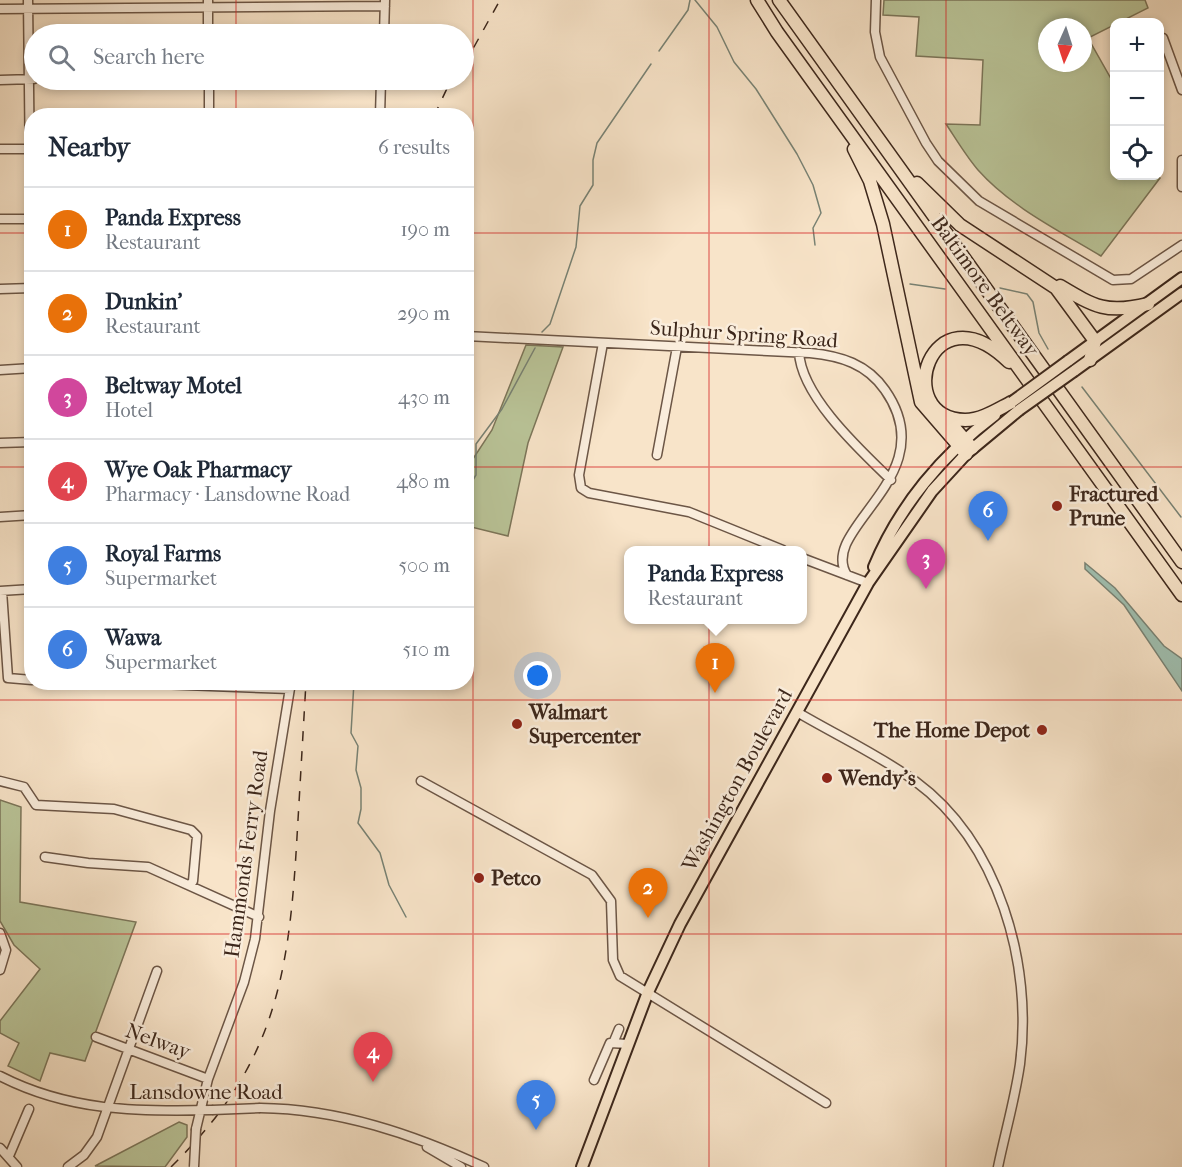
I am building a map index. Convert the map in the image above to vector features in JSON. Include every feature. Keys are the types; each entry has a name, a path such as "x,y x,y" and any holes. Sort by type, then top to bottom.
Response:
{"highway":[{"name":"Baltimore Beltway","path":"757,0 1182,596"},
{"name":"Baltimore Beltway","path":"778,0 1182,562"},
{"path":"824,96 863,166 877,202 921,402 965,447"},
{"path":"871,130 941,208 979,238 1102,309 1123,310 1148,304"},
{"path":"1041,275 1062,294 1095,341 1090,360"},
{"path":"965,447 925,390 924,372 936,349 957,338 966,337 986,343 1034,387"},
{"path":"940,412 966,420 1016,406"}],"main road":[{"name":"Washington Boulevard","path":"582,1167 648,992 685,915 868,583 887,537 905,508 965,447 1071,366 1095,341 1182,279"},
{"name":"Washington Boulevard","path":"1071,366 1090,360 1182,293"}],"street":[{"path":"876,0 876,44 886,71 926,143 953,178 979,201 1113,280 1131,279 1182,244"},
{"path":"0,9 28,5 385,3 384,24"},
{"path":"208,4 208,24"},
{"path":"28,5 29,24"},
{"path":"1164,41 1182,90"},
{"path":"0,80 24,79"},
{"path":"31,90 31,108"},
{"path":"208,90 209,108"},
{"path":"380,108 381,90"},
{"path":"0,149 24,149"},
{"path":"1182,160 1182,187"},
{"path":"0,219 24,219"},
{"path":"0,289 24,288"},
{"name":"Sulphur Spring Road","path":"474,336 799,352 830,355 854,362 882,384 896,410 901,433 900,456 891,480 846,542 841,558 847,574"},
{"path":"603,343 579,475 581,488 597,495 689,512 773,546"},
{"path":"657,455 677,346"},
{"path":"799,352 801,370 809,389 855,444 891,480"},
{"path":"0,370 24,368"},
{"path":"0,443 24,442"},
{"path":"0,517 24,516"},
{"path":"807,560 868,583"},
{"path":"24,590 1,591 8,678 24,679"},
{"name":"Hammonds Ferry Road","path":"194,1167 199,1111 208,1078 244,982 258,917 270,811 289,690"},
{"path":"797,712 895,768 930,794 969,838 994,884 1016,956 1022,1022 1018,1073 998,1167"},
{"path":"0,781 24,787 36,805 114,809 191,830 197,836 198,845 190,885"},
{"path":"421,782 592,875 610,901 613,960 620,976 826,1103"},
{"path":"45,857 88,864 148,867 258,917"},
{"path":"0,933 6,950 0,970"},
{"path":"68,1167 91,1146 107,1110 157,971"},
{"path":"594,1080 607,1046 614,1041 619,1029"},
{"name":"Nelway","path":"96,1037 208,1078"},
{"path":"614,1041 628,1044"},
{"name":"Lansdowne Road","path":"0,1076 56,1100 107,1110 199,1111 260,1108 340,1116 414,1139 484,1167"},
{"path":"9,1156 29,1109"},
{"name":"Lansdowne Road","path":"414,1139 461,1167"},
{"path":"0,1148 17,1167"}],"shaded area":[{"path":"884,0 1145,0 1148,8 1128,18 1110,18 1110,27 1092,36 1092,18 1038,18 1038,72 1092,72 1092,45 1110,77 1110,180 1158,180 1101,256 1020,207 991,183 965,153 946,124 980,125 983,60 916,56 919,17 883,15"},
{"path":"526,345 563,347 528,443 508,536 474,528 474,457 492,430"},
{"path":"1085,563 1115,588 1164,646 1182,659 1182,691 1124,605 1085,569"},
{"path":"0,800 21,807 20,902 136,922 85,1061 50,1053 40,1081 8,1066 19,1043 0,1033 0,1021 40,969 14,945 0,921"},
{"path":"179,1122 187,1125 187,1137 165,1167 95,1166"}],"waterway":[{"path":"659,51 688,10 690,0"},
{"path":"695,0 717,27 734,62 756,89 797,154 813,185 821,213 813,228 815,245"},
{"path":"542,332 550,324 576,247 580,206 593,185 593,160 597,143 651,64"},
{"path":"910,284 945,289"},
{"path":"1000,288 1027,294 1033,302 1039,333 1048,349"},
{"path":"474,478 476,475 476,444 502,409 535,348"},
{"path":"1082,387 1181,517"},
{"path":"354,690 351,733 358,746 356,770 361,788 358,823 380,853 389,885 406,917"}],"railway":[{"path":"474,47 500,0"},
{"path":"438,108 446,90"},
{"path":"171,1167 206,1129 233,1092 254,1055 270,1016 289,933 294,887 306,690"}],"place":[{"name":"Fractured Prune","path":"1057,506"},
{"name":"Wawa","path":"988,541"},
{"name":"Beltway Motel","path":"926,589"},
{"name":"Panda Express","path":"715,693"},
{"name":"Walmart Supercenter","path":"517,724"},
{"name":"The Home Depot","path":"1042,730"},
{"name":"Wendy's","path":"827,778"},
{"name":"Petco","path":"479,878"},
{"name":"Dunkin'","path":"648,918"},
{"name":"Wye Oak Pharmacy","path":"373,1082"},
{"name":"Royal Farms","path":"536,1130"}]}
